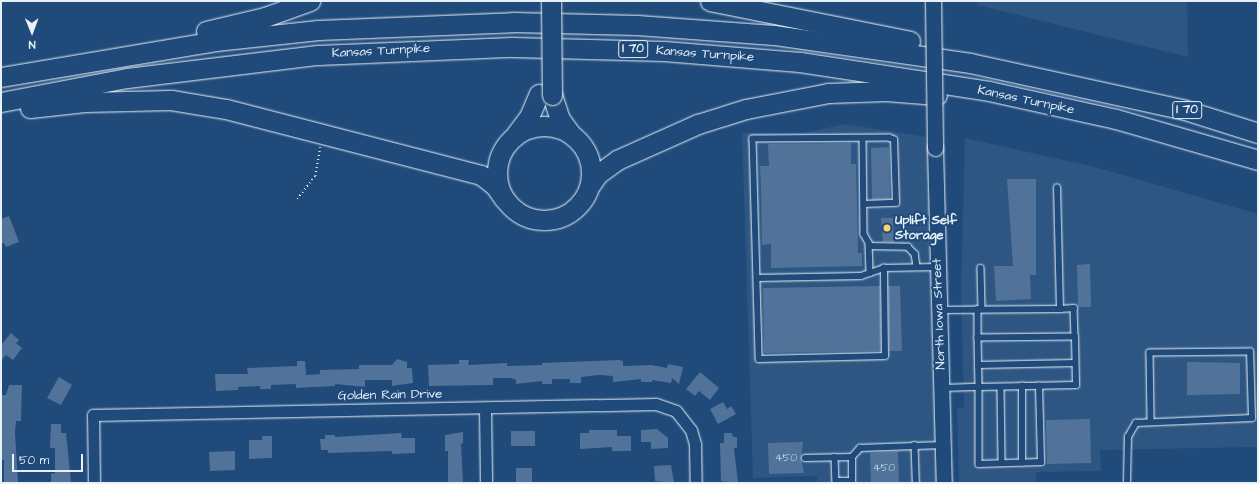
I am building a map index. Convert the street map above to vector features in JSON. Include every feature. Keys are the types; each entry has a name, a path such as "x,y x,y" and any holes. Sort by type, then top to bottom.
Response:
{"highway":[{"path":"115,56 265,17 310,1"},
{"path":"541,1 545,95 560,120 570,133 581,142 589,155 592,170 591,184"},
{"path":"504,199 498,183 497,166 502,150 530,117 545,95 551,1"},
{"path":"710,1 911,41 970,62"},
{"name":"Kansas Turnpike","path":"1,77 115,56 215,41 318,30 434,24 560,22 774,35 970,62 1185,110 1258,133"},
{"name":"Kansas Turnpike","path":"1,102 127,78 270,60 388,50 520,47 664,51 800,62 946,84 1061,107 1181,136 1258,160"},
{"path":"1,112 85,102 171,100 264,117 481,175 495,186 513,210 525,217 552,220 577,208 586,197 591,184 598,174 617,160 698,124 746,109 828,93 886,91 1061,107"},
{"path":"513,137 526,129 541,126 556,127 570,133"}],"main road":[{"name":"North Iowa Street","path":"933,1 935,148 944,483"}],"street":[{"name":"Golden Rain Drive","path":"94,483 93,415 656,404 671,409 684,419 694,440 696,483"},
{"path":"485,408 486,483"}],"lane":[{"path":"863,138 864,234 869,246 870,273"},
{"path":"864,204 896,203 894,140 889,138 753,139 759,359 885,356 884,268"},
{"path":"1057,188 1060,309"},
{"path":"869,246 908,247 915,254 917,267"},
{"path":"757,278 861,276 884,268 938,267"},
{"path":"981,268 978,338 979,464 1041,462 1039,386"},
{"path":"939,310 1074,308 1076,385 942,388"},
{"path":"978,338 1075,337"},
{"path":"1127,483 1128,437 1136,423 1151,420 1252,418 1250,352 1150,353 1151,420"},
{"path":"978,365 1075,363"},
{"path":"1001,386 1002,463"},
{"path":"1022,386 1022,463"},
{"path":"915,445 916,483"},
{"path":"835,457 836,481 852,480 852,457 855,451 865,446 943,445"},
{"path":"805,458 852,457"}],"path":[{"path":"297,199 315,176 322,132"}],"shaded area":[{"path":"977,1 1187,1 1188,57 977,5"},
{"path":"845,124 927,137 937,483 817,483 817,476 753,478 742,133 803,133"},
{"path":"965,138 1095,167 1258,214 1258,447 1100,450 1101,471 1036,472 1036,483 959,483 957,409 964,408 961,292"}],"building":[{"path":"851,143 851,164 856,164 858,253 862,253 862,266 771,268 771,244 762,245 760,166 769,166 768,144"},
{"path":"889,147 890,199 872,200 871,148"},
{"path":"1007,179 1036,179 1036,275 1030,275 1031,299 996,301 994,266 1013,266"},
{"path":"9,216 19,242 6,247 4,243 1,244 1,219"},
{"name":"Uplift Self Storage","path":"881,218 893,218 894,242 883,242"},
{"path":"1090,264 1091,307 1078,307 1077,265"},
{"path":"880,286 881,351 764,353 763,288"},
{"path":"888,286 900,286 902,351 889,351"},
{"path":"11,333 19,340 16,343 22,348 13,360 6,355 1,361 1,345"},
{"path":"397,359 407,362 407,368 412,368 413,383 392,386 392,380 365,380 365,387 335,384 335,386 296,388 296,384 271,385 271,389 260,389 260,386 238,387 238,390 216,391 215,374 248,374 247,368 297,366 297,361 305,361 306,375 320,374 320,370 359,369 359,365 392,365"},
{"path":"459,360 469,360 468,365 507,363 507,366 619,360 623,361 623,366 651,365 667,368 668,364 683,367 679,384 672,378 671,383 652,380 652,382 641,382 641,379 613,382 613,376 599,375 581,377 581,383 570,383 570,379 552,379 552,384 542,384 542,381 516,384 516,380 511,378 493,378 493,385 429,386 428,365 459,364"},
{"path":"1187,362 1240,363 1240,394 1187,395"},
{"path":"700,372 719,388 710,400 699,391 695,396 686,389"},
{"path":"59,377 72,385 61,405 47,398"},
{"path":"9,385 22,385 21,421 16,421 15,433 18,483 4,483 4,460 1,460 2,395 6,395"},
{"path":"723,402 727,409 731,406 736,414 718,424 710,409"},
{"path":"1090,419 1091,463 1047,464 1046,420"},
{"path":"51,424 61,424 61,433 66,433 71,482 51,483 51,474 55,473 55,448 50,448"},
{"path":"657,429 668,438 668,448 651,449 651,442 641,442 641,430"},
{"path":"589,430 617,430 617,436 631,436 631,451 612,451 612,447 580,449 580,433 589,433"},
{"path":"511,431 535,431 535,446 511,446"},
{"path":"463,432 463,443 461,444 463,482 448,482 448,451 445,451 445,435"},
{"path":"401,433 402,438 415,438 415,453 392,454 392,451 328,453 328,450 321,450 320,439 325,439 325,435 335,435 335,437"},
{"path":"724,433 732,433 733,437 737,437 737,448 734,448 738,483 721,481 720,443 724,443"},
{"path":"262,436 272,436 272,458 249,459 249,440 262,440"},
{"path":"803,442 801,458 804,473 769,474 768,443"},
{"path":"235,451 235,470 210,471 209,452"},
{"path":"898,451 899,483 871,483 870,453"},
{"path":"671,465 674,483 655,481 654,466"},
{"path":"516,468 532,468 532,483 516,483"}],"place":[{"name":"Uplift Self Storage","path":"887,228"}]}
